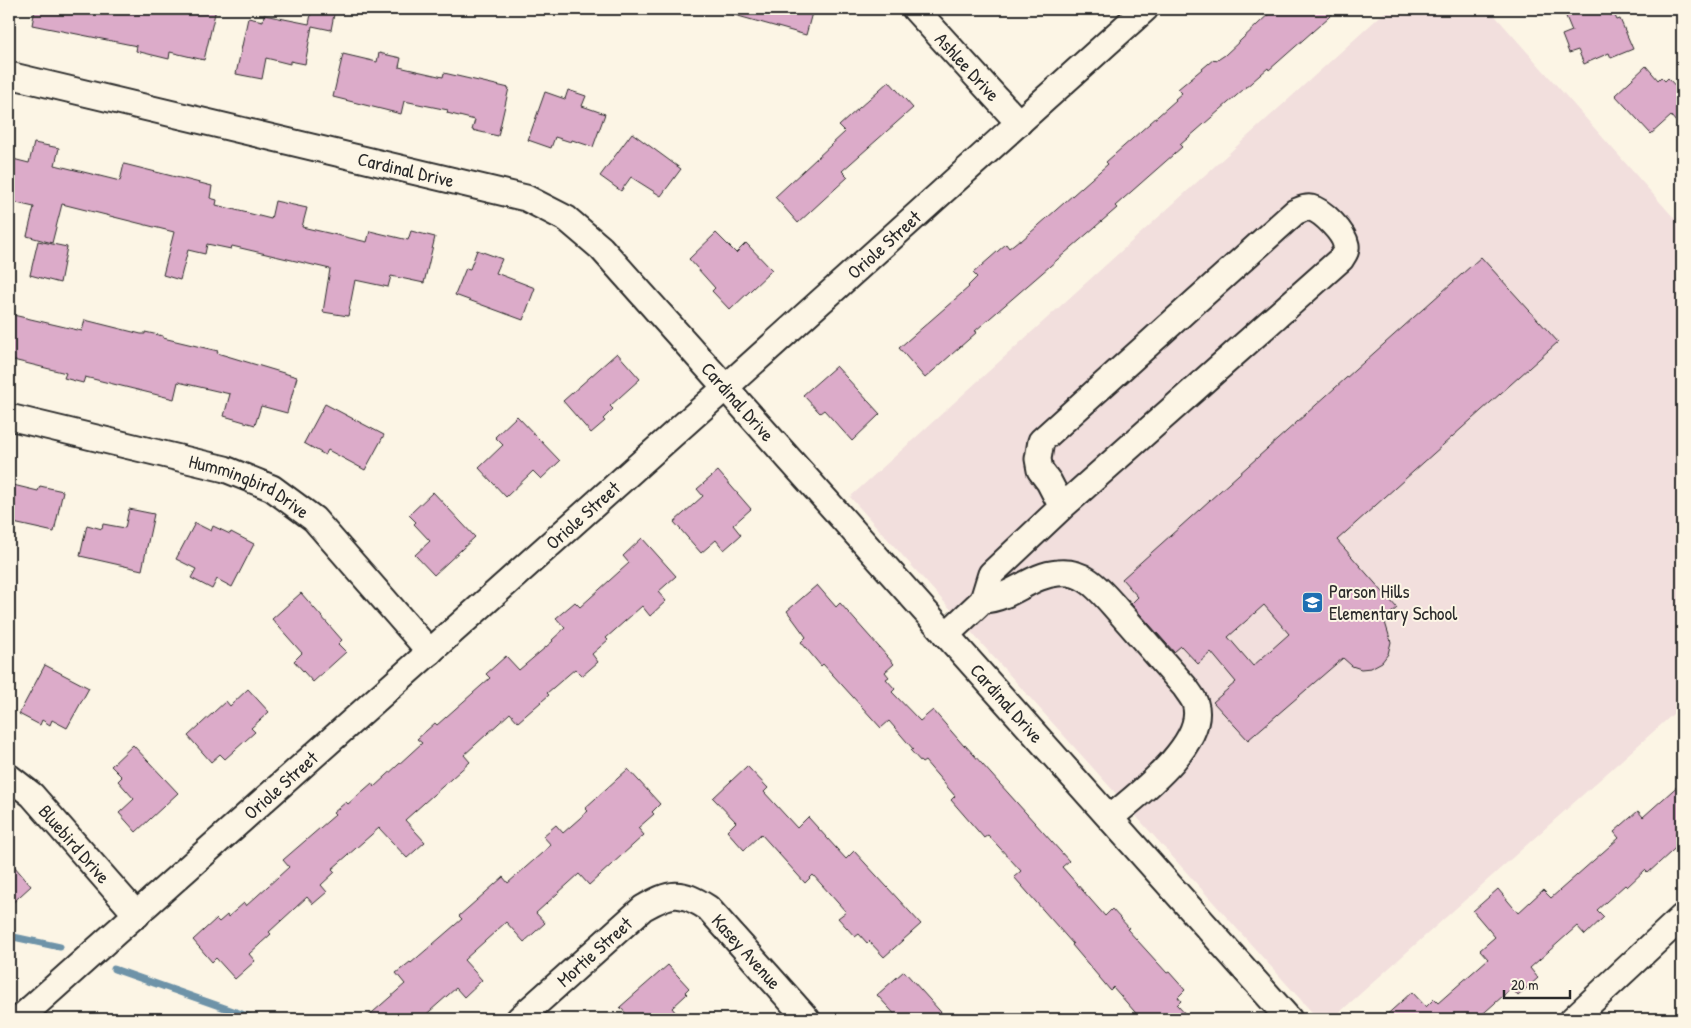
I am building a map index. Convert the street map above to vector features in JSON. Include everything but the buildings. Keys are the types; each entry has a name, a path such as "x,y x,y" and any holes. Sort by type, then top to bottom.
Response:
{"street":[{"name":"Ashlee Drive","path":"915,9 1019,123"},
{"name":"Oriole Street","path":"19,1019 726,387 1145,9"},
{"name":"Cardinal Drive","path":"9,74 526,198 567,219 601,248 1289,1019"},
{"path":"946,635 983,600 991,574 1062,508 1341,259 1346,252 1346,244 1342,233 1322,214 1313,208 1304,208 1295,212 1041,441 1038,459 1040,470 1049,482 1062,508"},
{"name":"Hummingbird Drive","path":"9,417 225,469 272,488 314,520 430,652"},
{"path":"983,600 1007,595 1039,576 1058,573 1075,574 1088,580 1104,594 1185,687 1195,703 1196,718 1183,748 1170,765 1110,818"},
{"name":"Bluebird Drive","path":"9,777 32,795 137,915"},
{"name":"Mortie Street","path":"519,1019 643,908 661,898 677,894"},
{"name":"Kasey Avenue","path":"677,894 693,899 708,908 807,1019"},
{"path":"1572,1019 1682,917"}],"shaded area":[{"name":"Parson Hills Elementary School","path":"1388,9 1489,9 1682,227 1682,706 1332,1019 1318,1019 850,497"}],"waterway":[{"path":"9,936 60,947"},
{"path":"114,969 256,1019"}],"place":[{"name":"Parson Hills Elementary School","path":"1313,602"}]}
